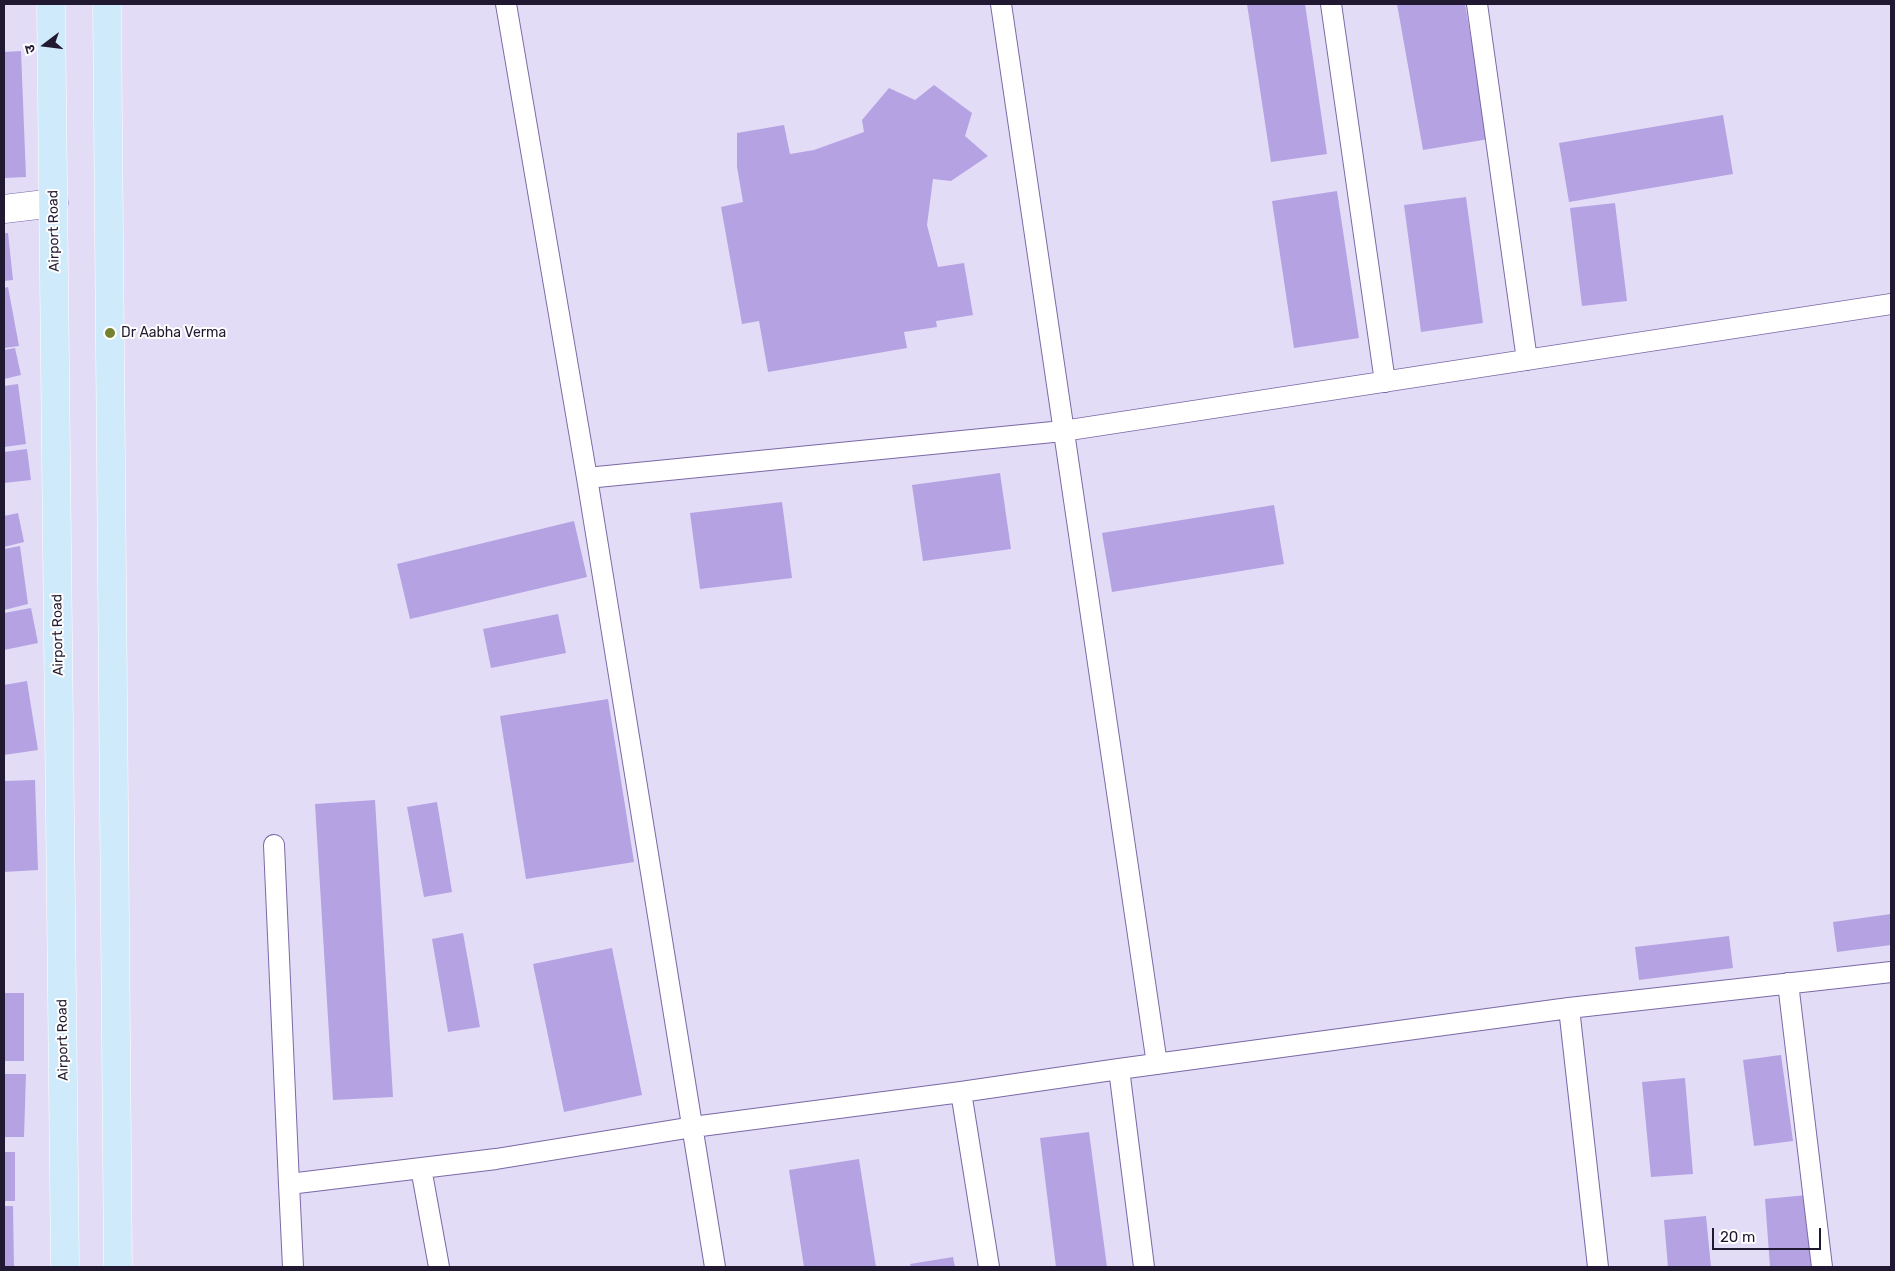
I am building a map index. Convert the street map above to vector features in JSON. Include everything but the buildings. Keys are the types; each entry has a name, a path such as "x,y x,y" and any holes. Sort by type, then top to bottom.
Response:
{"main road":[{"name":"Airport Road","path":"51,4 65,1267"},
{"path":"107,4 118,1267"}],"street":[{"path":"4,209 54,203"}],"lane":[{"path":"506,4 587,478 715,1267"},
{"path":"1001,4 1157,1064"},
{"path":"1331,4 1385,382"},
{"path":"1477,4 1527,360"},
{"path":"587,478 1063,431 1891,304"},
{"path":"274,845 293,1267"},
{"path":"289,1184 496,1159 693,1127 1569,1008 1891,972"},
{"path":"1788,983 1822,1267"},
{"path":"1569,1008 1598,1267"},
{"path":"1119,1069 1144,1267"},
{"path":"961,1092 989,1267"},
{"path":"421,1168 439,1267"}],"place":[{"name":"Dr Aabha Verma","path":"110,333"}]}
